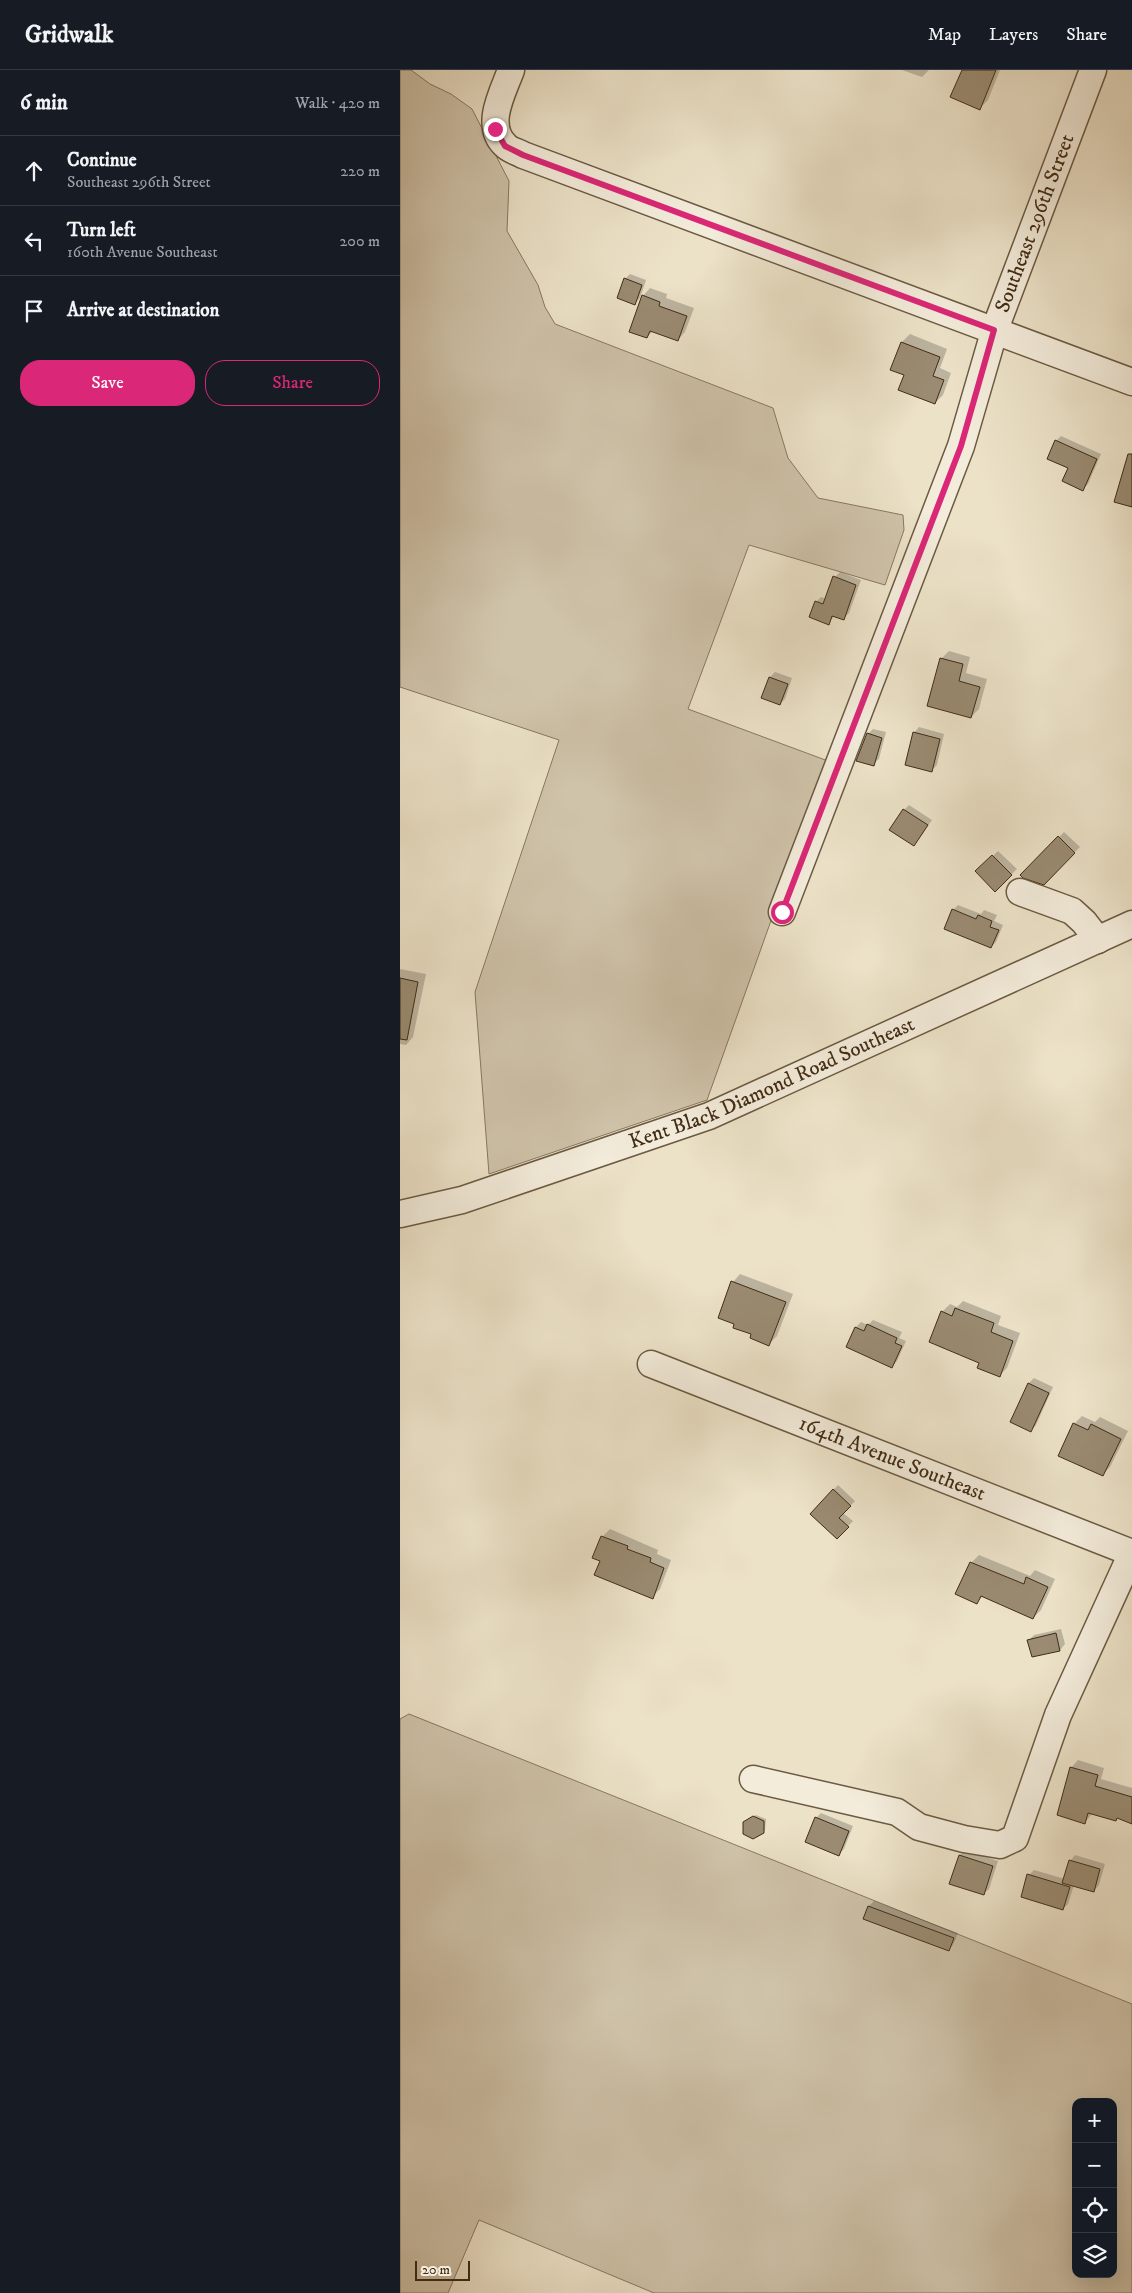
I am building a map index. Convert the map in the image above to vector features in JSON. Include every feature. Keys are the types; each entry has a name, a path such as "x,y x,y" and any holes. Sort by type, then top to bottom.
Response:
{"street":[{"path":"511,70 498,107 495,129 505,146 1132,382"},
{"name":"Southeast 296th Street","path":"782,912 961,446 994,330 1093,70"},
{"path":"1020,892 1072,911 1084,922 1098,940"},
{"name":"Kent Black Diamond Road Southeast","path":"400,1214 462,1200 709,1116 1132,924"},
{"name":"164th Avenue Southeast","path":"651,1364 1132,1553"},
{"path":"753,1779 897,1812 918,1827 964,1840 1000,1845 1015,1838 1058,1715 1132,1553"}],"shaded area":[{"path":"400,70 411,70 430,84 451,94 472,109 509,181 507,231 538,285 545,307 555,324 773,408 788,458 818,498 903,515 904,530 885,585 749,545 688,709 828,761 707,1100 489,1174 475,992 559,740 400,687"},
{"path":"409,1714 1132,2004 1132,2293 654,2293 479,2220 448,2293 400,2293 400,1719"}],"building":[{"path":"962,70 996,70 980,110 950,97"},
{"path":"624,278 642,285 635,305 617,298"},
{"path":"642,295 660,302 659,306 687,316 678,341 650,331 647,338 629,332"},
{"path":"901,342 940,357 933,376 944,380 935,404 898,390 904,375 890,370"},
{"path":"1055,440 1097,459 1083,491 1062,481 1068,468 1047,459"},
{"path":"1128,454 1132,454 1132,507 1114,502"},
{"path":"833,576 856,585 844,620 832,616 829,625 809,617 815,601 823,604"},
{"path":"940,658 963,664 959,681 980,687 971,718 927,706"},
{"path":"769,677 788,684 780,705 761,698"},
{"path":"913,732 940,739 932,772 905,765"},
{"path":"867,733 882,738 874,766 856,761"},
{"path":"903,809 928,825 914,846 889,830"},
{"path":"1058,836 1075,853 1044,885 1023,878 1020,875"},
{"path":"992,855 1012,875 995,892 975,871"},
{"path":"952,909 976,919 978,915 992,921 990,927 999,930 991,948 944,929"},
{"path":"400,978 418,982 407,1040 400,1039"},
{"path":"731,1281 786,1302 769,1346 750,1338 751,1334 733,1328 734,1324 718,1318"},
{"path":"955,1308 994,1323 991,1332 1013,1341 1000,1377 977,1368 979,1363 929,1342 941,1311 952,1316"},
{"path":"867,1324 897,1338 895,1343 902,1346 892,1368 846,1347 855,1327 864,1331"},
{"path":"1028,1383 1049,1393 1031,1432 1010,1422"},
{"path":"1073,1423 1088,1430 1091,1424 1121,1439 1103,1476 1058,1456"},
{"path":"833,1489 851,1506 839,1518 849,1527 837,1539 810,1514"},
{"path":"601,1536 628,1546 627,1549 651,1558 650,1562 664,1568 653,1599 594,1575 600,1561 592,1558"},
{"path":"970,1562 1024,1584 1026,1577 1048,1587 1033,1619 981,1596 977,1604 955,1594"},
{"path":"1056,1633 1060,1651 1032,1657 1027,1640"},
{"path":"1070,1767 1098,1775 1095,1786 1132,1797 1132,1824 1117,1818 1116,1821 1088,1813 1085,1824 1057,1815"},
{"path":"753,1816 764,1821 764,1833 753,1839 743,1834 743,1822"},
{"path":"815,1817 849,1831 839,1856 805,1842"},
{"path":"959,1855 993,1866 984,1895 949,1884"},
{"path":"1069,1860 1100,1869 1094,1892 1062,1883"},
{"path":"1027,1874 1070,1887 1063,1910 1021,1897"},
{"path":"868,1906 954,1938 949,1951 863,1919"}],"route":[{"path":"495,129 505,146 523,155 994,330 961,446 782,912"}]}
